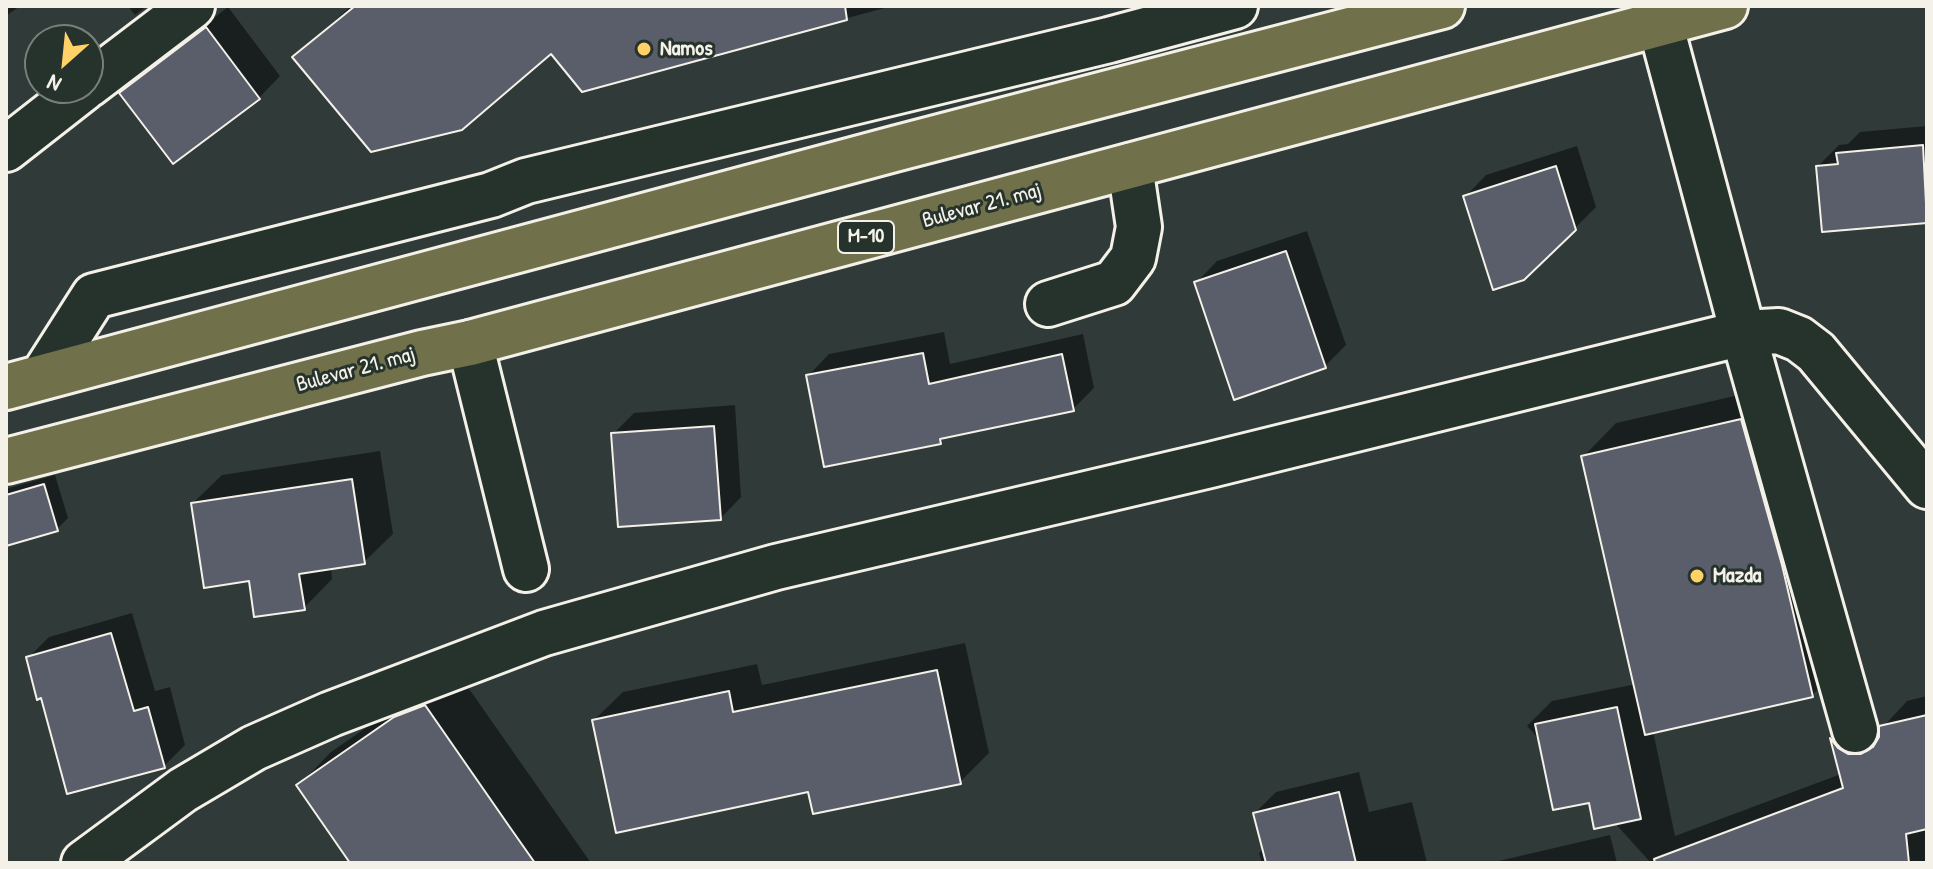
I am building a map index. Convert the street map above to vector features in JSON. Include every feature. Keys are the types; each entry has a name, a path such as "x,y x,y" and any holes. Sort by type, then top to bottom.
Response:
{"main road":[{"path":"24,381 1442,6"},
{"name":"Bulevar 21. maj","path":"6,461 470,343 1725,6"}],"street":[{"path":"104,72 192,6"},
{"path":"24,381 94,296 491,195 526,181 875,97 1100,23 1235,6"},
{"path":"1100,23 1134,87"},
{"path":"1660,23 1743,333 1855,730"},
{"path":"875,97 894,149"},
{"path":"6,149 63,104"},
{"path":"1048,304 1114,283 1133,258 1139,227 1130,166"},
{"path":"490,257 491,195"},
{"path":"84,863 183,790 254,748 331,714 544,633 776,567 1210,465 1743,333 1779,331 1799,339 1816,352 1927,486"},
{"path":"470,343 526,569"}],"building":[{"path":"355,6 845,6 847,20 582,92 551,54 462,130 371,152 292,57"},
{"path":"206,27 260,99 173,164 119,93"},
{"path":"1923,145 1927,223 1822,232 1816,166 1838,164 1836,153"},
{"path":"1556,166 1576,230 1524,280 1493,290 1463,196"},
{"path":"1286,251 1326,368 1234,400 1194,282"},
{"path":"923,353 929,384 1062,354 1074,411 940,439 941,444 824,467 806,375"},
{"name":"Mazda","path":"1741,419 1782,565 1813,697 1645,735 1581,456"},
{"path":"714,426 721,520 618,527 611,433"},
{"path":"352,479 365,564 299,574 305,610 254,617 249,581 204,588 191,503"},
{"path":"44,484 58,531 6,546 6,495"},
{"path":"111,633 134,711 148,707 165,768 67,794 41,698 37,700 26,657"},
{"path":"937,670 961,784 813,814 808,792 616,833 592,720 729,691 733,712"},
{"path":"425,705 535,863 350,863 296,785 394,717"},
{"path":"1617,707 1641,819 1594,829 1589,803 1553,810 1535,724"},
{"path":"1927,715 1927,829 1906,834 1909,863 1655,863 1654,859 1843,788 1830,738 1848,754 1861,754 1873,747 1879,737 1879,726"},
{"path":"1339,792 1356,863 1266,863 1253,813"}],"place":[{"name":"Namos","path":"644,49"},
{"name":"Mazda","path":"1697,576"}]}
